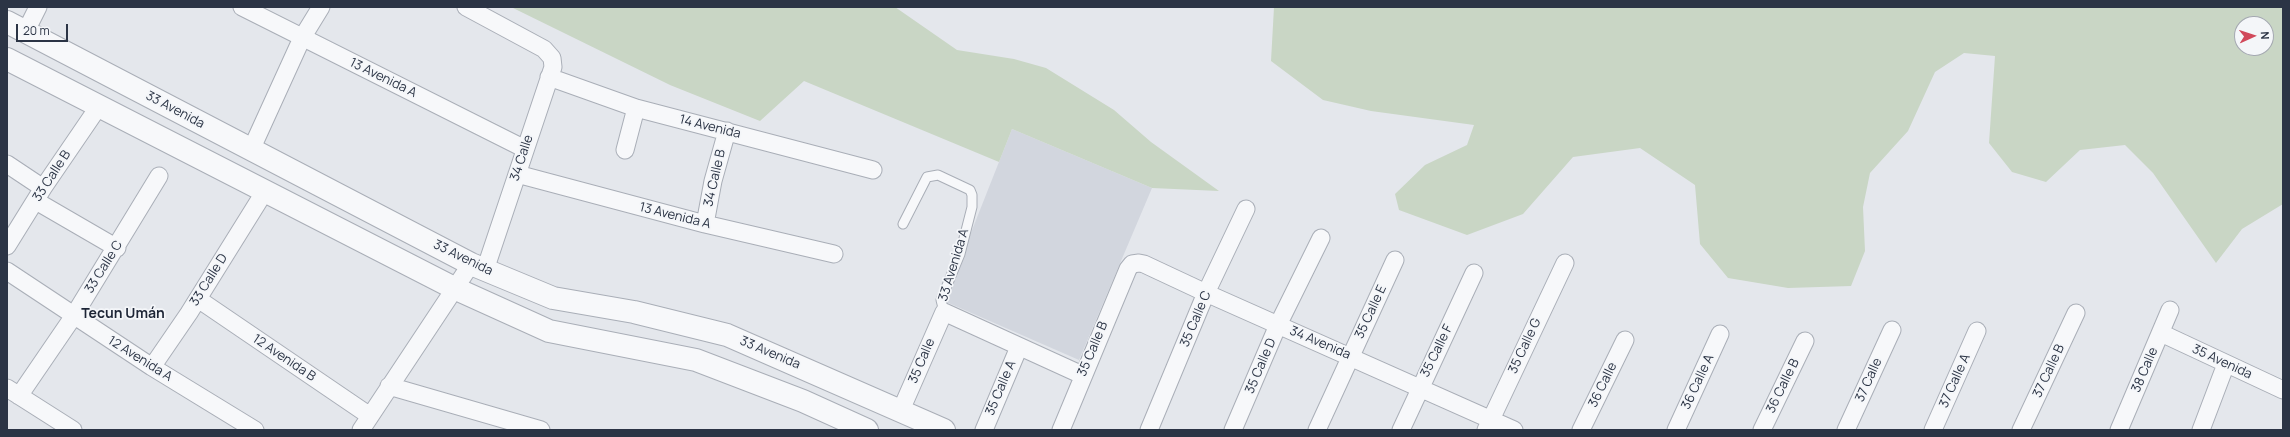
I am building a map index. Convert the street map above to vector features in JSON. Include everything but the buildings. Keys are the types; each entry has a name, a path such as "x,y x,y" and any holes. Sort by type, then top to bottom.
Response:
{"street":[{"path":"26,31 38,7"},
{"name":"13 Avenida A","path":"242,7 525,149"},
{"path":"251,150 302,38 321,7"},
{"name":"34 Calle","path":"365,423 454,288 478,267 516,174 553,67 552,58 544,50 466,7"},
{"name":"33 Avenida","path":"7,22 478,267 553,298 634,312 727,335 944,430"},
{"path":"7,59 454,288 549,331 696,360 803,401 867,430"},
{"name":"14 Avenida","path":"549,77 636,108 873,170"},
{"name":"33 Calle B","path":"7,246 99,106"},
{"path":"625,150 636,108"},
{"name":"34 Calle B","path":"705,224 713,181 727,131"},
{"path":"7,164 40,194 117,248"},
{"name":"13 Avenida A","path":"516,174 705,224 834,254"},
{"name":"33 Calle C","path":"11,392 73,316 117,248 159,176"},
{"name":"33 Calle D","path":"152,367 198,299 264,191"},
{"name":"35 Calle C","path":"1149,430 1206,293 1246,209"},
{"name":"35 Calle D","path":"1233,430 1278,325 1321,238"},
{"name":"35 Calle E","path":"1317,430 1395,260"},
{"name":"35 Calle G","path":"1488,425 1565,263"},
{"name":"34 Avenida","path":"1128,269 1132,264 1144,264 1419,388 1488,425 1514,430"},
{"name":"35 Calle B","path":"1061,430 1082,375 1128,269"},
{"name":"12 Avenida A","path":"7,271 152,367 255,430"},
{"name":"35 Calle F","path":"1401,430 1419,388 1474,273"},
{"name":"12 Avenida B","path":"198,299 365,423"},
{"name":"38 Calle","path":"2119,430 2170,310"},
{"name":"33 Avenida A","path":"944,312 1082,375"},
{"name":"35 Calle","path":"901,410 944,312"},
{"name":"37 Calle B","path":"2021,430 2076,313"},
{"name":"37 Calle","path":"1846,430 1892,330"},
{"name":"37 Calle A","path":"1933,430 1977,331"},
{"name":"35 Avenida","path":"2161,333 2283,390"},
{"name":"36 Calle A","path":"1676,430 1720,334"},
{"name":"36 Calle","path":"1581,430 1625,340"},
{"name":"36 Calle B","path":"1762,430 1805,341"},
{"name":"35 Calle A","path":"984,430 1018,347"},
{"path":"2201,430 2226,364"},
{"path":"390,386 542,430"},
{"path":"11,392 73,430"}],"lane":[{"name":"33 Avenida A","path":"903,224 927,177 938,175 970,190 972,195 972,207 960,254 941,300 944,312"}],"shaded area":[{"path":"1012,129 1152,188 1079,360 944,301"}],"green space":[{"path":"511,7 895,7 957,50 1014,59 1046,68 1114,110 1151,142 1219,191 1152,188 1012,129 999,162 804,81 760,121 670,85"},
{"path":"1274,7 2283,7 2283,204 2242,229 2216,263 2153,173 2125,145 2080,150 2046,182 2012,172 1989,143 1995,56 1964,53 1935,72 1908,131 1870,173 1863,207 1865,251 1851,286 1788,288 1728,278 1700,244 1695,185 1640,148 1573,157 1523,214 1467,235 1399,210 1395,194 1425,165 1467,145 1474,125 1371,111 1323,100 1271,61"}],"district":[{"name":"Tecun Umán","path":"123,314"}]}
